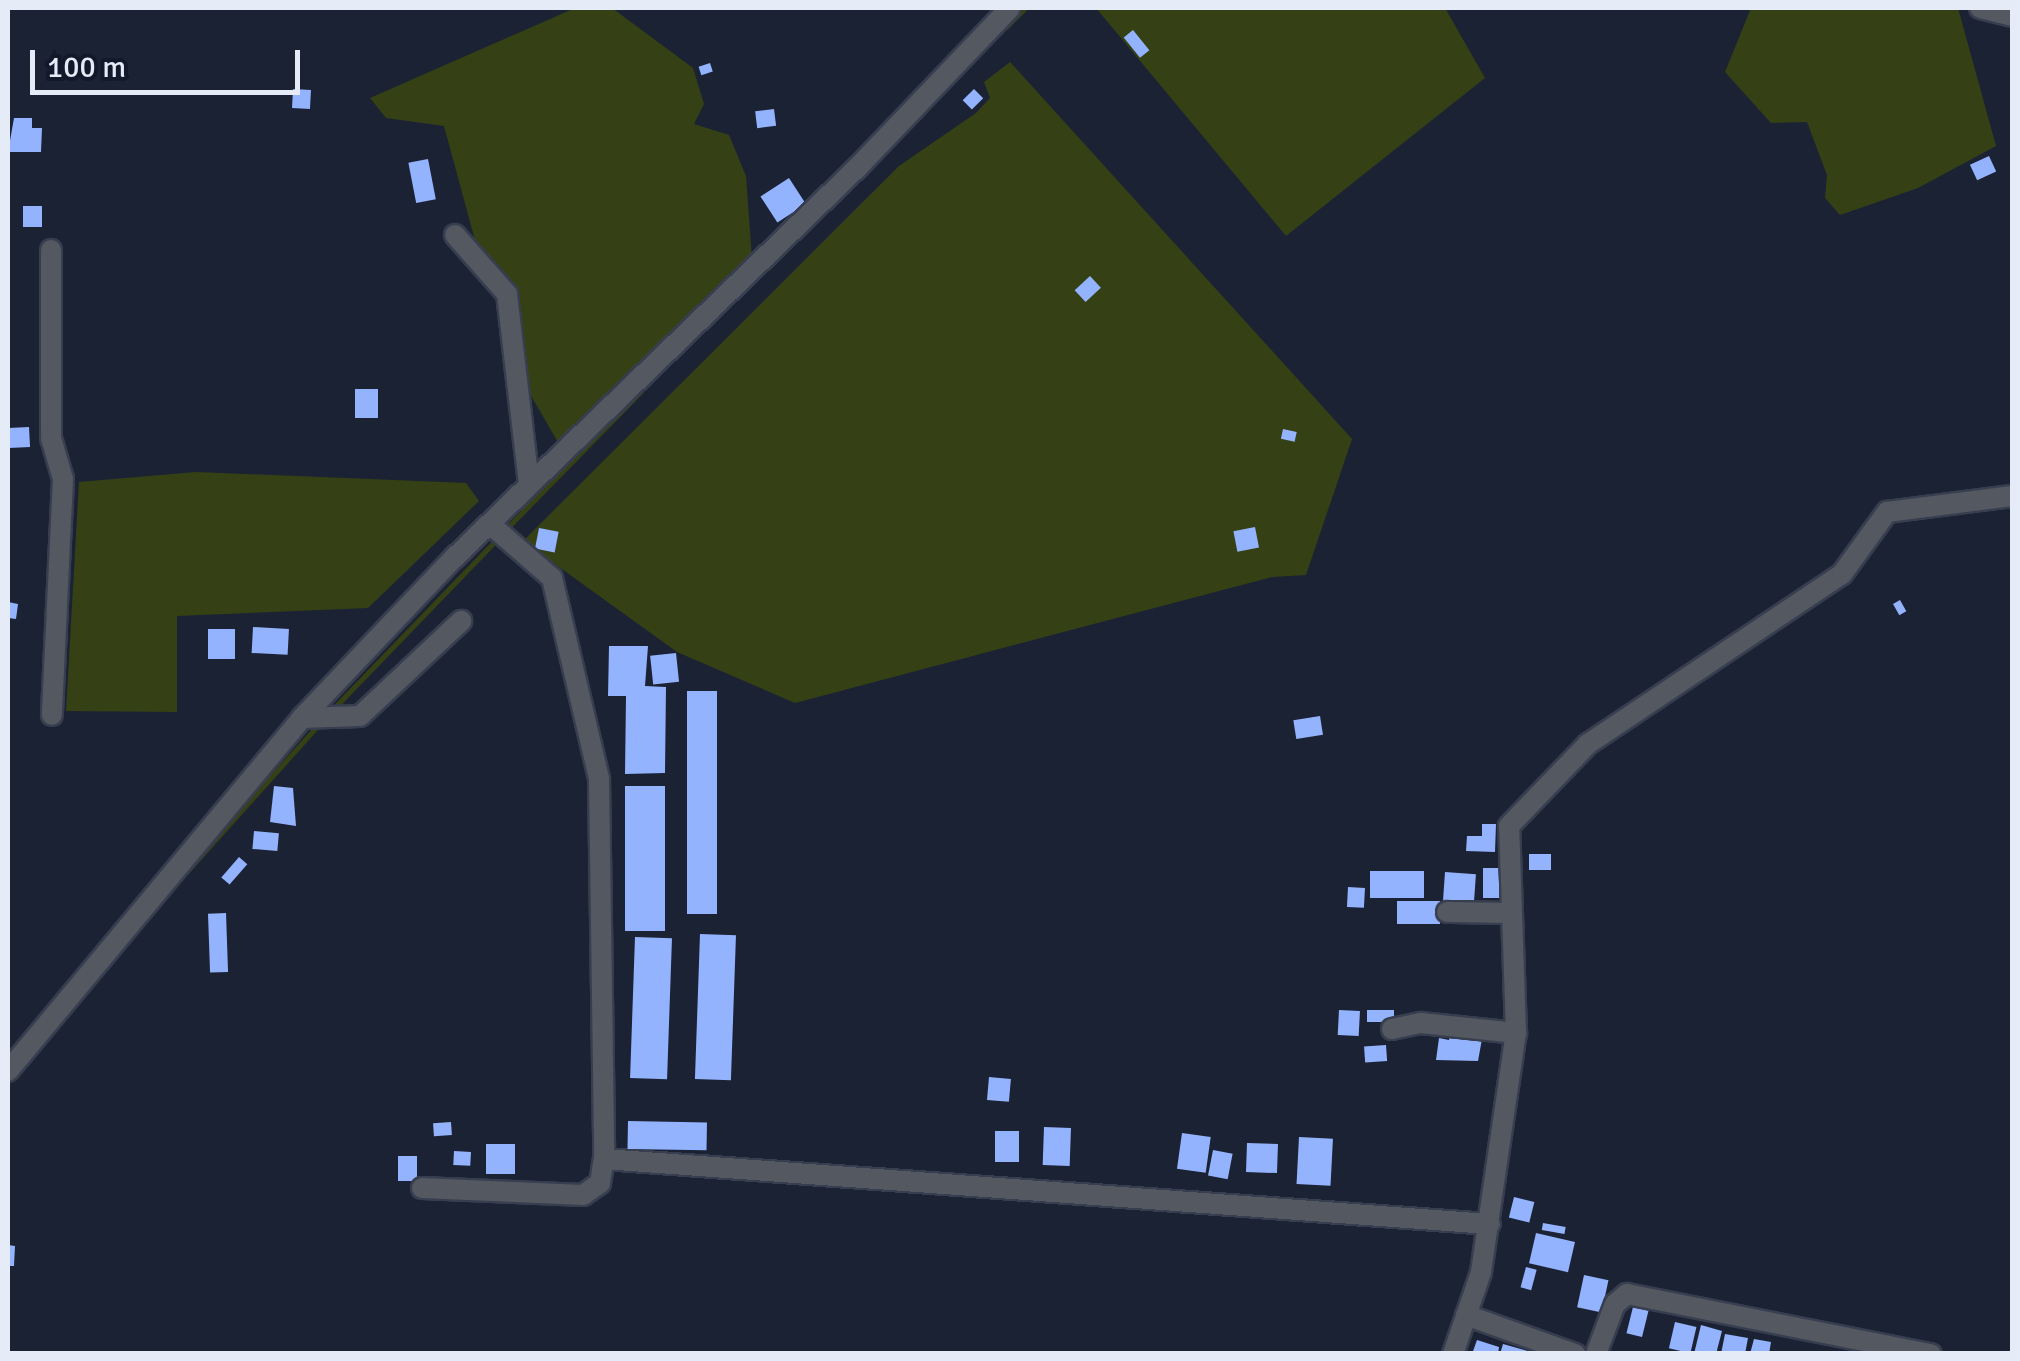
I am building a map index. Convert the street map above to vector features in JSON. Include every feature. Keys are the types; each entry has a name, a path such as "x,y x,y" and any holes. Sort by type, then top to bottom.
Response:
{"street":[{"path":"8,1072 311,718 497,532 529,484 858,167 1010,8"},
{"path":"1980,8 2012,16"},
{"path":"455,234 507,294 529,484"},
{"path":"51,250 51,438 63,478 52,715"},
{"path":"1453,1354 1490,1224 1516,1033 1509,826 1588,744 1842,574 1887,512 2012,496"},
{"path":"422,1188 583,1195 600,1184 604,1159 598,778 575,699 554,585 497,532"},
{"path":"311,718 350,718 383,698 461,621"},
{"path":"1446,912 1512,912"},
{"path":"1392,1029 1421,1023 1516,1033"},
{"path":"604,1159 1490,1224"},
{"path":"1596,1354 1615,1304 1627,1294 1931,1354"},
{"path":"1466,1315 1575,1354"}],"shaded area":[{"path":"575,8 612,8 693,68 704,104 694,124 729,135 746,176 752,259 559,444 530,394 519,294 476,244 444,126 386,118 370,98"},
{"path":"1096,8 1445,8 1485,78 1286,236"},
{"path":"1751,8 1958,8 1996,146 1918,188 1840,215 1825,198 1827,175 1807,122 1771,123 1725,72"},
{"path":"1010,62 1352,439 1306,575 1272,577 795,703 677,652 523,541 899,166 976,113 990,98 984,82"},
{"path":"196,472 466,483 479,501 368,608 177,616 177,712 66,711 79,482"}],"building":[{"path":"1133,30 1149,50 1140,58 1124,38"},
{"path":"710,63 713,72 701,75 699,67"},
{"path":"293,89 311,90 310,109 292,108"},
{"path":"974,89 983,98 972,110 963,100"},
{"path":"774,109 776,126 757,128 755,111"},
{"path":"14,118 32,118 32,128 42,128 41,152 8,152"},
{"path":"1989,156 1996,171 1977,180 1970,165"},
{"path":"428,159 436,199 416,203 408,163"},
{"path":"789,178 806,204 777,223 760,197"},
{"path":"23,206 42,206 42,227 23,227"},
{"path":"1090,276 1101,288 1086,302 1075,290"},
{"path":"355,389 378,389 378,418 355,418"},
{"path":"29,427 30,447 9,448 8,428"},
{"path":"1283,429 1297,432 1295,442 1281,439"},
{"path":"1255,527 1259,548 1237,552 1233,531"},
{"path":"539,528 559,532 555,552 535,549"},
{"path":"1900,600 1906,611 1899,615 1893,604"},
{"path":"8,602 18,604 16,619 8,618"},
{"path":"253,627 289,629 288,655 252,653"},
{"path":"208,629 235,629 235,659 208,659"},
{"path":"609,646 648,646 645,686 666,687 665,773 625,774 626,696 608,696"},
{"path":"676,653 679,682 653,685 650,656"},
{"path":"687,691 717,691 717,914 687,914"},
{"path":"1320,716 1323,735 1296,739 1293,720"},
{"path":"274,786 293,788 296,826 270,822"},
{"path":"625,786 665,786 665,931 625,931"},
{"path":"1482,824 1496,824 1495,852 1466,851 1467,836 1482,836"},
{"path":"254,831 279,833 277,851 252,849"},
{"path":"1529,854 1551,854 1551,870 1529,870"},
{"path":"239,857 247,864 230,885 221,877"},
{"path":"1483,868 1506,868 1506,898 1483,898"},
{"path":"1370,871 1424,871 1424,898 1370,898"},
{"path":"1445,872 1476,874 1473,912 1442,910"},
{"path":"1348,887 1365,888 1364,908 1347,907"},
{"path":"1397,901 1440,901 1440,924 1397,924"},
{"path":"226,913 228,972 210,973 208,914"},
{"path":"700,934 736,935 731,1080 695,1079"},
{"path":"635,937 672,938 667,1079 630,1078"},
{"path":"1339,1010 1360,1011 1359,1036 1338,1035"},
{"path":"1367,1010 1394,1010 1394,1022 1367,1022"},
{"path":"1450,1034 1482,1039 1478,1061 1436,1060 1439,1038 1449,1040"},
{"path":"1386,1045 1387,1061 1365,1062 1364,1047"},
{"path":"989,1077 1011,1079 1009,1102 987,1100"},
{"path":"628,1121 707,1122 706,1150 628,1149"},
{"path":"451,1122 452,1135 434,1136 433,1123"},
{"path":"1044,1127 1071,1128 1070,1166 1043,1165"},
{"path":"995,1131 1019,1131 1019,1162 995,1162"},
{"path":"1182,1133 1211,1137 1206,1173 1177,1169"},
{"path":"1299,1137 1333,1139 1330,1186 1297,1184"},
{"path":"1247,1143 1278,1144 1277,1173 1246,1172"},
{"path":"486,1144 515,1144 515,1174 486,1174"},
{"path":"1213,1150 1233,1154 1228,1179 1208,1176"},
{"path":"454,1151 471,1152 470,1166 453,1165"},
{"path":"398,1156 417,1156 417,1181 398,1181"},
{"path":"1514,1197 1534,1202 1529,1222 1509,1217"},
{"path":"1543,1223 1566,1227 1564,1234 1542,1230"},
{"path":"1536,1233 1575,1242 1568,1272 1529,1263"},
{"path":"8,1245 15,1246 14,1266 8,1266"},
{"path":"1526,1267 1537,1270 1531,1290 1521,1287"},
{"path":"1584,1275 1608,1280 1602,1312 1577,1307"},
{"path":"1633,1307 1649,1311 1642,1337 1626,1333"},
{"path":"1675,1322 1696,1327 1690,1353 1669,1348"},
{"path":"1701,1325 1722,1331 1716,1354 1694,1354"},
{"path":"1725,1334 1748,1338 1745,1354 1721,1354"},
{"path":"1754,1339 1771,1342 1769,1354 1750,1354"},
{"path":"1477,1340 1499,1347 1498,1354 1472,1354"},
{"path":"1503,1344 1531,1352 1531,1354 1500,1354"}],"waterway":[{"path":"1006,27 1025,8"},
{"path":"505,530 641,391"},
{"path":"332,710 498,538"},
{"path":"188,870 318,725"}]}
